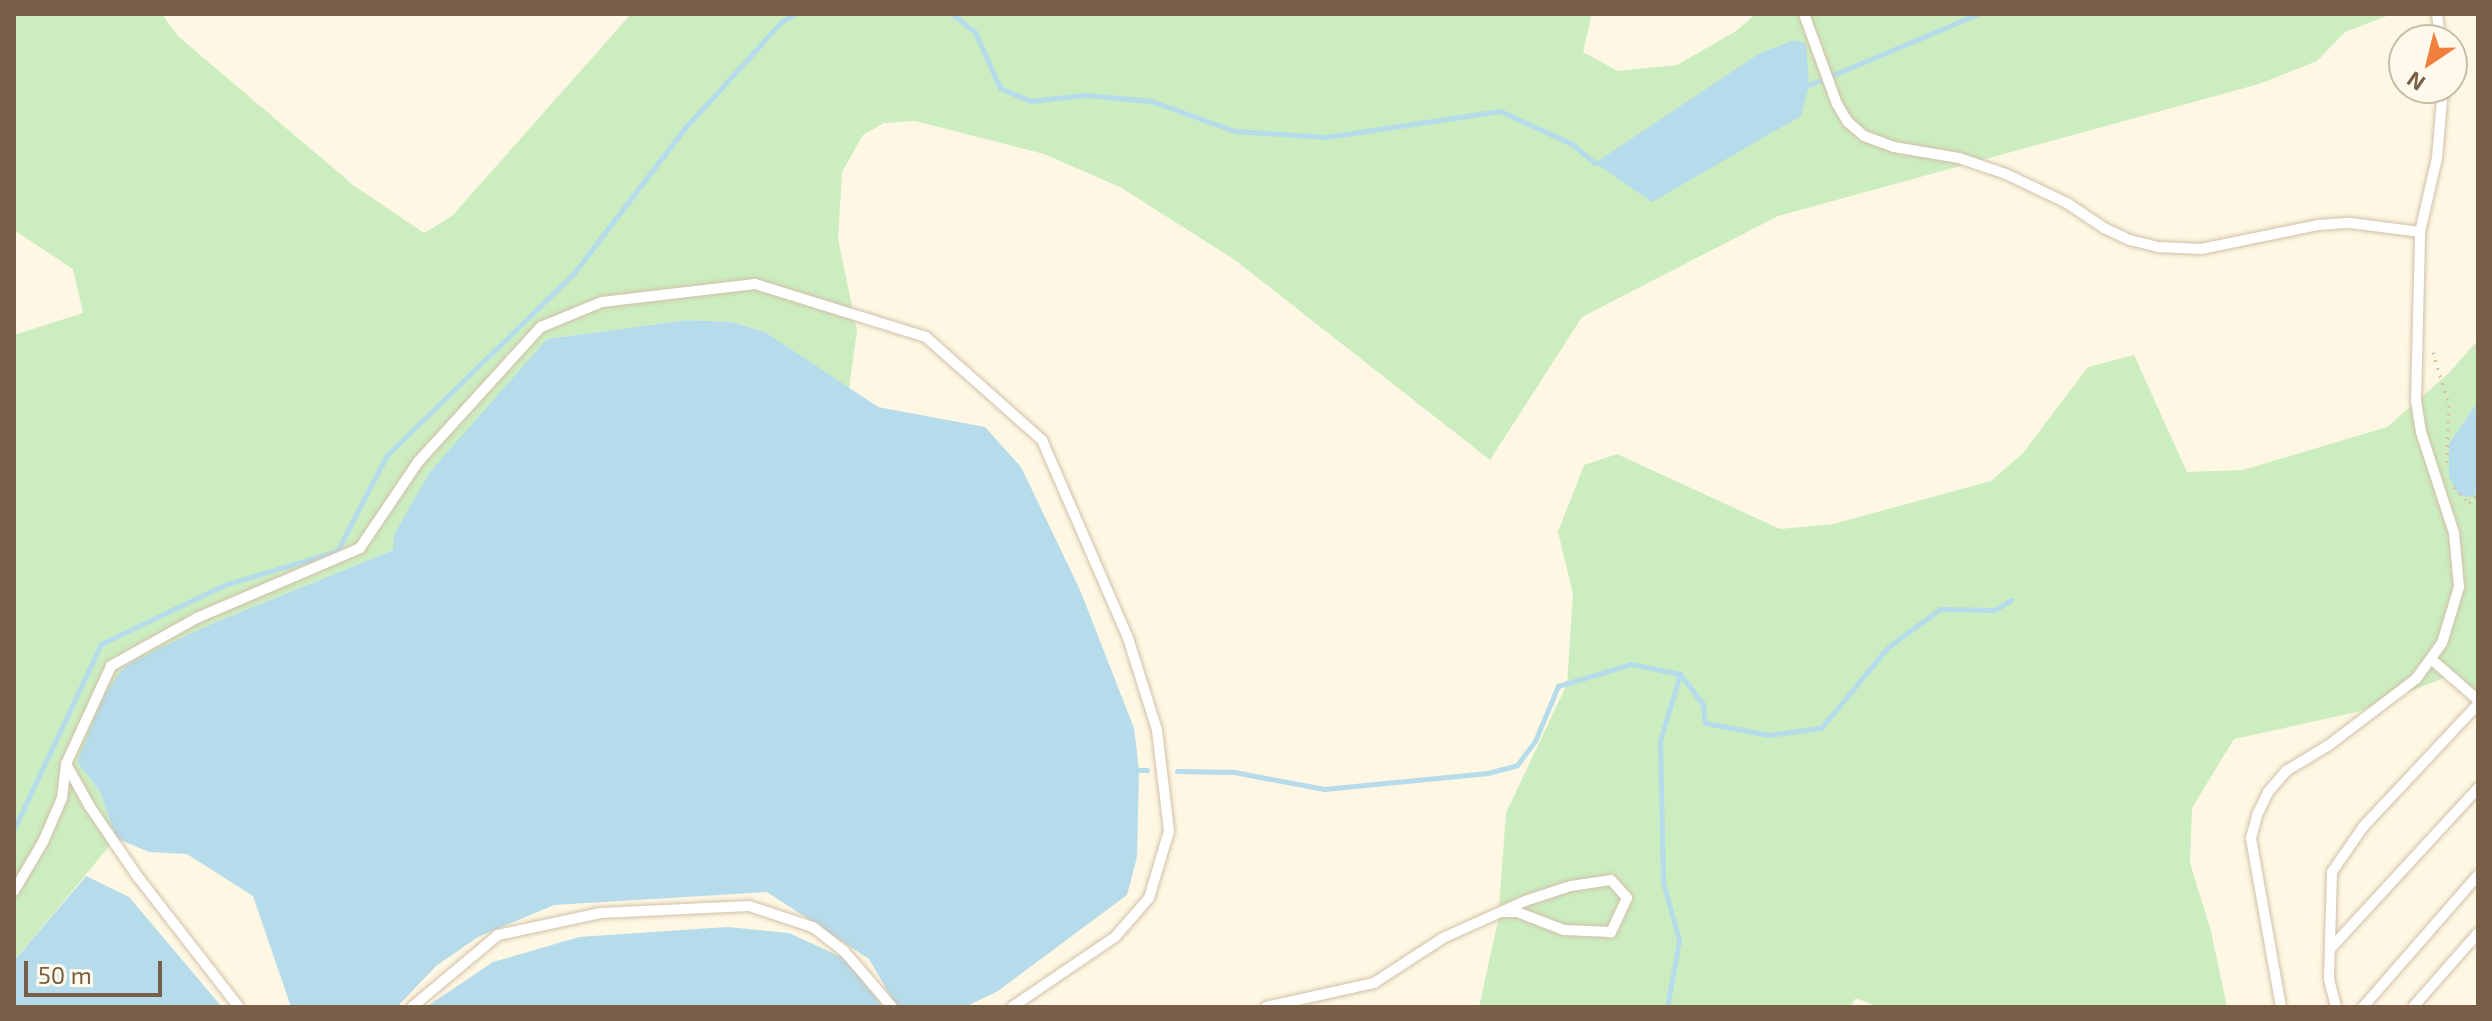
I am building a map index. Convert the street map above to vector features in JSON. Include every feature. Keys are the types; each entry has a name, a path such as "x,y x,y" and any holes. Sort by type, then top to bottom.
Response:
{"lane":[{"path":"1804,14 1839,109 1864,136 1894,147 1942,154 2006,174 2059,199 2104,228 2130,240 2158,247 2201,249 2318,225 2350,223 2420,232"},
{"path":"2281,1007 2251,838 2257,815 2268,792 2286,771 2329,745 2416,679 2442,643 2459,587 2454,533 2421,432 2416,401 2420,232 2437,158 2442,104"},
{"path":"14,891 43,842 62,798 66,764 111,666 197,618 360,548 418,462 541,327 602,302 755,284 926,337 1042,440 1128,638 1157,730 1169,831 1158,859 1149,898 1115,937 1012,1007"},
{"path":"2336,1007 2329,979 2332,872 2363,827 2478,702 2431,659"},
{"path":"66,764 138,877 239,1007"},
{"path":"2330,949 2478,788"},
{"path":"2363,1007 2478,875"},
{"path":"1266,1007 1374,983 1443,938 1502,912 1571,886 1611,880 1627,898 1611,932 1564,930 1517,912 1502,912"},
{"path":"412,1007 498,935 601,913 749,906 813,927 844,951 892,1007"},
{"path":"2413,1007 2478,933"}],"path":[{"path":"2432,349 2449,405 2447,464"},
{"path":"2447,479 2469,503 2478,495"}],"green space":[{"path":"14,14 162,14 178,36 353,185 424,233 452,216 631,14 1592,14 1583,52 1618,71 1677,65 1736,31 1756,14 2392,14 2345,32 2317,61 2259,84 1778,216 1582,317 1490,460 1235,260 1120,187 1044,154 915,121 884,123 863,135 842,172 838,239 857,330 849,390 765,332 732,322 686,320 547,339 393,550 209,625 124,666 77,762 100,792 116,838 14,961 14,335 83,313 73,269 14,230"},
{"path":"2478,340 2478,401 2449,444 2474,497 2478,488 2478,696 2457,673 2357,712 2234,739 2192,808 2190,863 2211,931 2227,1007 1878,1007 1856,998 1850,1007 1479,1007 1498,921 1506,813 1567,684 1573,594 1558,532 1584,465 1617,454 1780,529 1833,524 1991,481 2023,453 2088,367 2134,355 2187,472 2243,470 2387,427 2448,374"}],"water":[{"path":"1795,40 1806,44 1809,85 1801,116 1652,202 1595,163 1760,53"},
{"path":"686,320 732,322 765,332 878,407 985,427 1021,467 1080,590 1134,728 1139,770 1137,857 1127,895 998,991 965,1007 897,1007 869,959 767,892 554,905 478,937 436,966 397,1007 291,1007 253,896 187,854 149,852 116,838 100,792 77,762 104,695 125,666 154,651 209,625 393,550 394,535 429,473 547,339"},
{"path":"2478,401 2478,488 2474,497 2459,496 2449,477 2449,444"},
{"path":"86,876 129,897 222,1007 14,1007 14,961"},
{"path":"727,927 789,933 850,961 883,1007 426,1007 493,962 579,937"}],"waterway":[{"path":"14,829 101,644 224,585 337,551 387,455 574,273 685,128 781,22 795,14"},
{"path":"952,14 975,32 1000,88 1030,101 1085,95 1151,101 1235,131 1326,137 1500,111 1572,144 1595,163"},
{"path":"1809,85 1978,14"},
{"path":"1177,771 1234,772 1324,789 1488,773 1517,765 1535,741 1558,686 1631,664 1680,674 1703,704 1705,723 1769,735 1821,728 1888,647 1940,609 1995,610 2011,600"},
{"path":"1667,1007 1679,940 1663,882 1660,741 1680,674"},
{"path":"1139,770 1147,770"}]}
